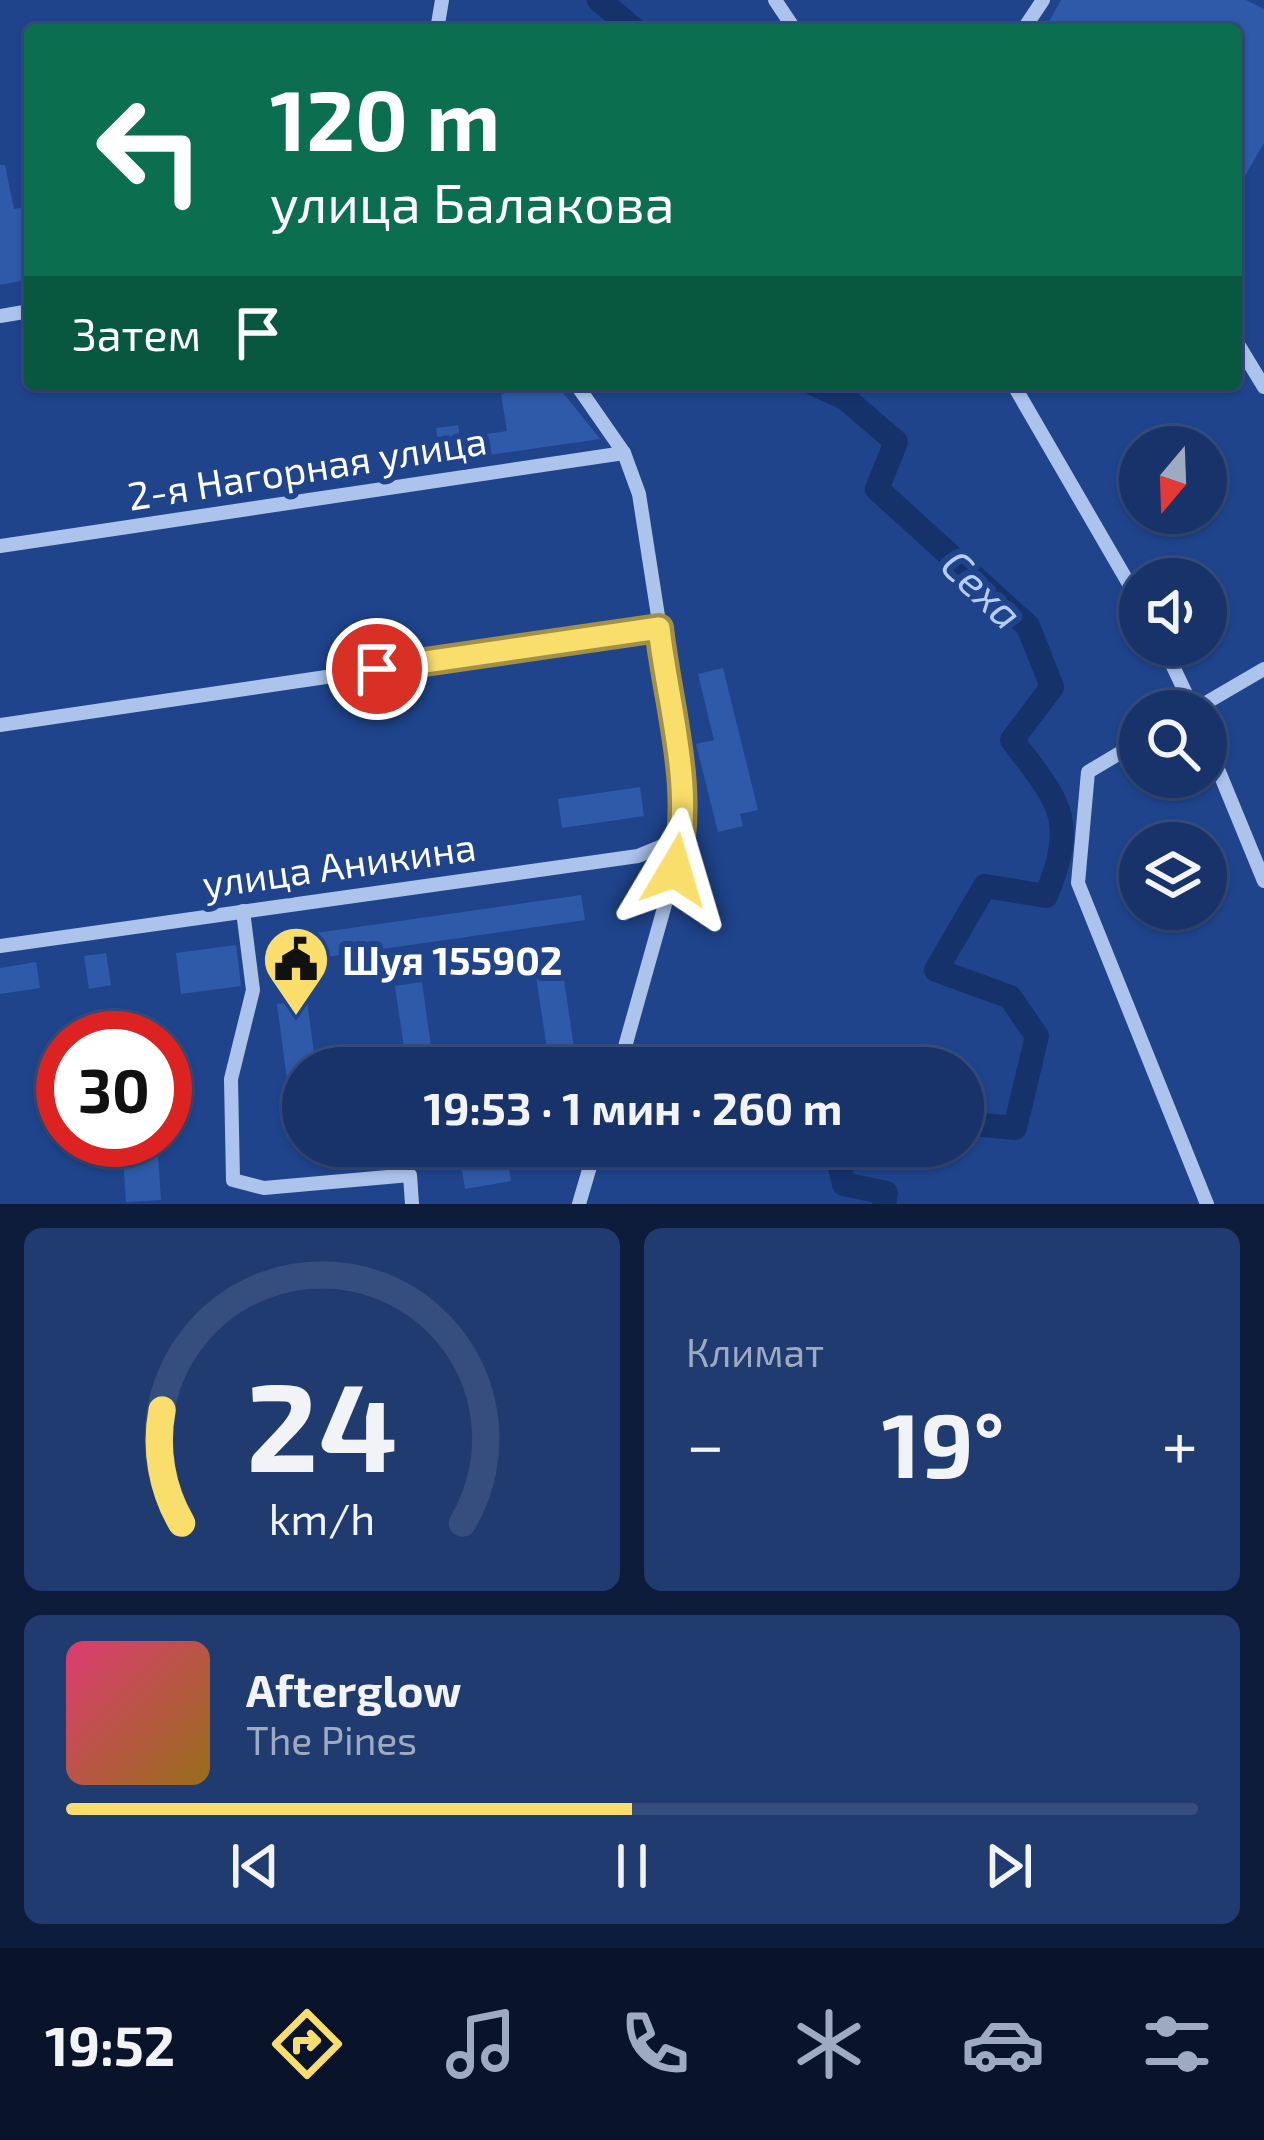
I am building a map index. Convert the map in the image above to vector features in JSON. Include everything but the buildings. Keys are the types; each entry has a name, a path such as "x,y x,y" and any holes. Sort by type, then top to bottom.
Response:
{"street":[{"path":"1242,351 1264,387"},
{"path":"580,390 624,453 648,534 684,837 625,1047"},
{"path":"1016,390 1119,567"},
{"name":"2-я Нагорная улица","path":"0,546 624,453"},
{"path":"0,724 659,628"},
{"path":"1227,691 1264,669"},
{"path":"1119,754 1088,772 1078,883 1207,1204"},
{"path":"1227,791 1264,881"},
{"name":"улица Аникина","path":"0,946 638,856 684,837"},
{"path":"243,911 253,990 231,1079 232,1180 264,1188 410,1175 412,1204"},
{"path":"579,1204 590,1167"}],"waterway":[{"name":"Сеха","path":"599,0 628,24"},
{"name":"Сеха","path":"827,390 845,398 896,442 877,489 1028,626 1052,687 1012,740 1059,812 1061,847 1046,896 985,886 936,970 1010,997 1037,1036 1015,1128 984,1125"},
{"name":"Сеха","path":"840,1167 844,1184 886,1193 884,1204"}],"place":[{"name":"Шуя 155902","path":"296,1018"}],"route":[{"path":"377,669 659,628 681,784 684,837 675,870"}]}
